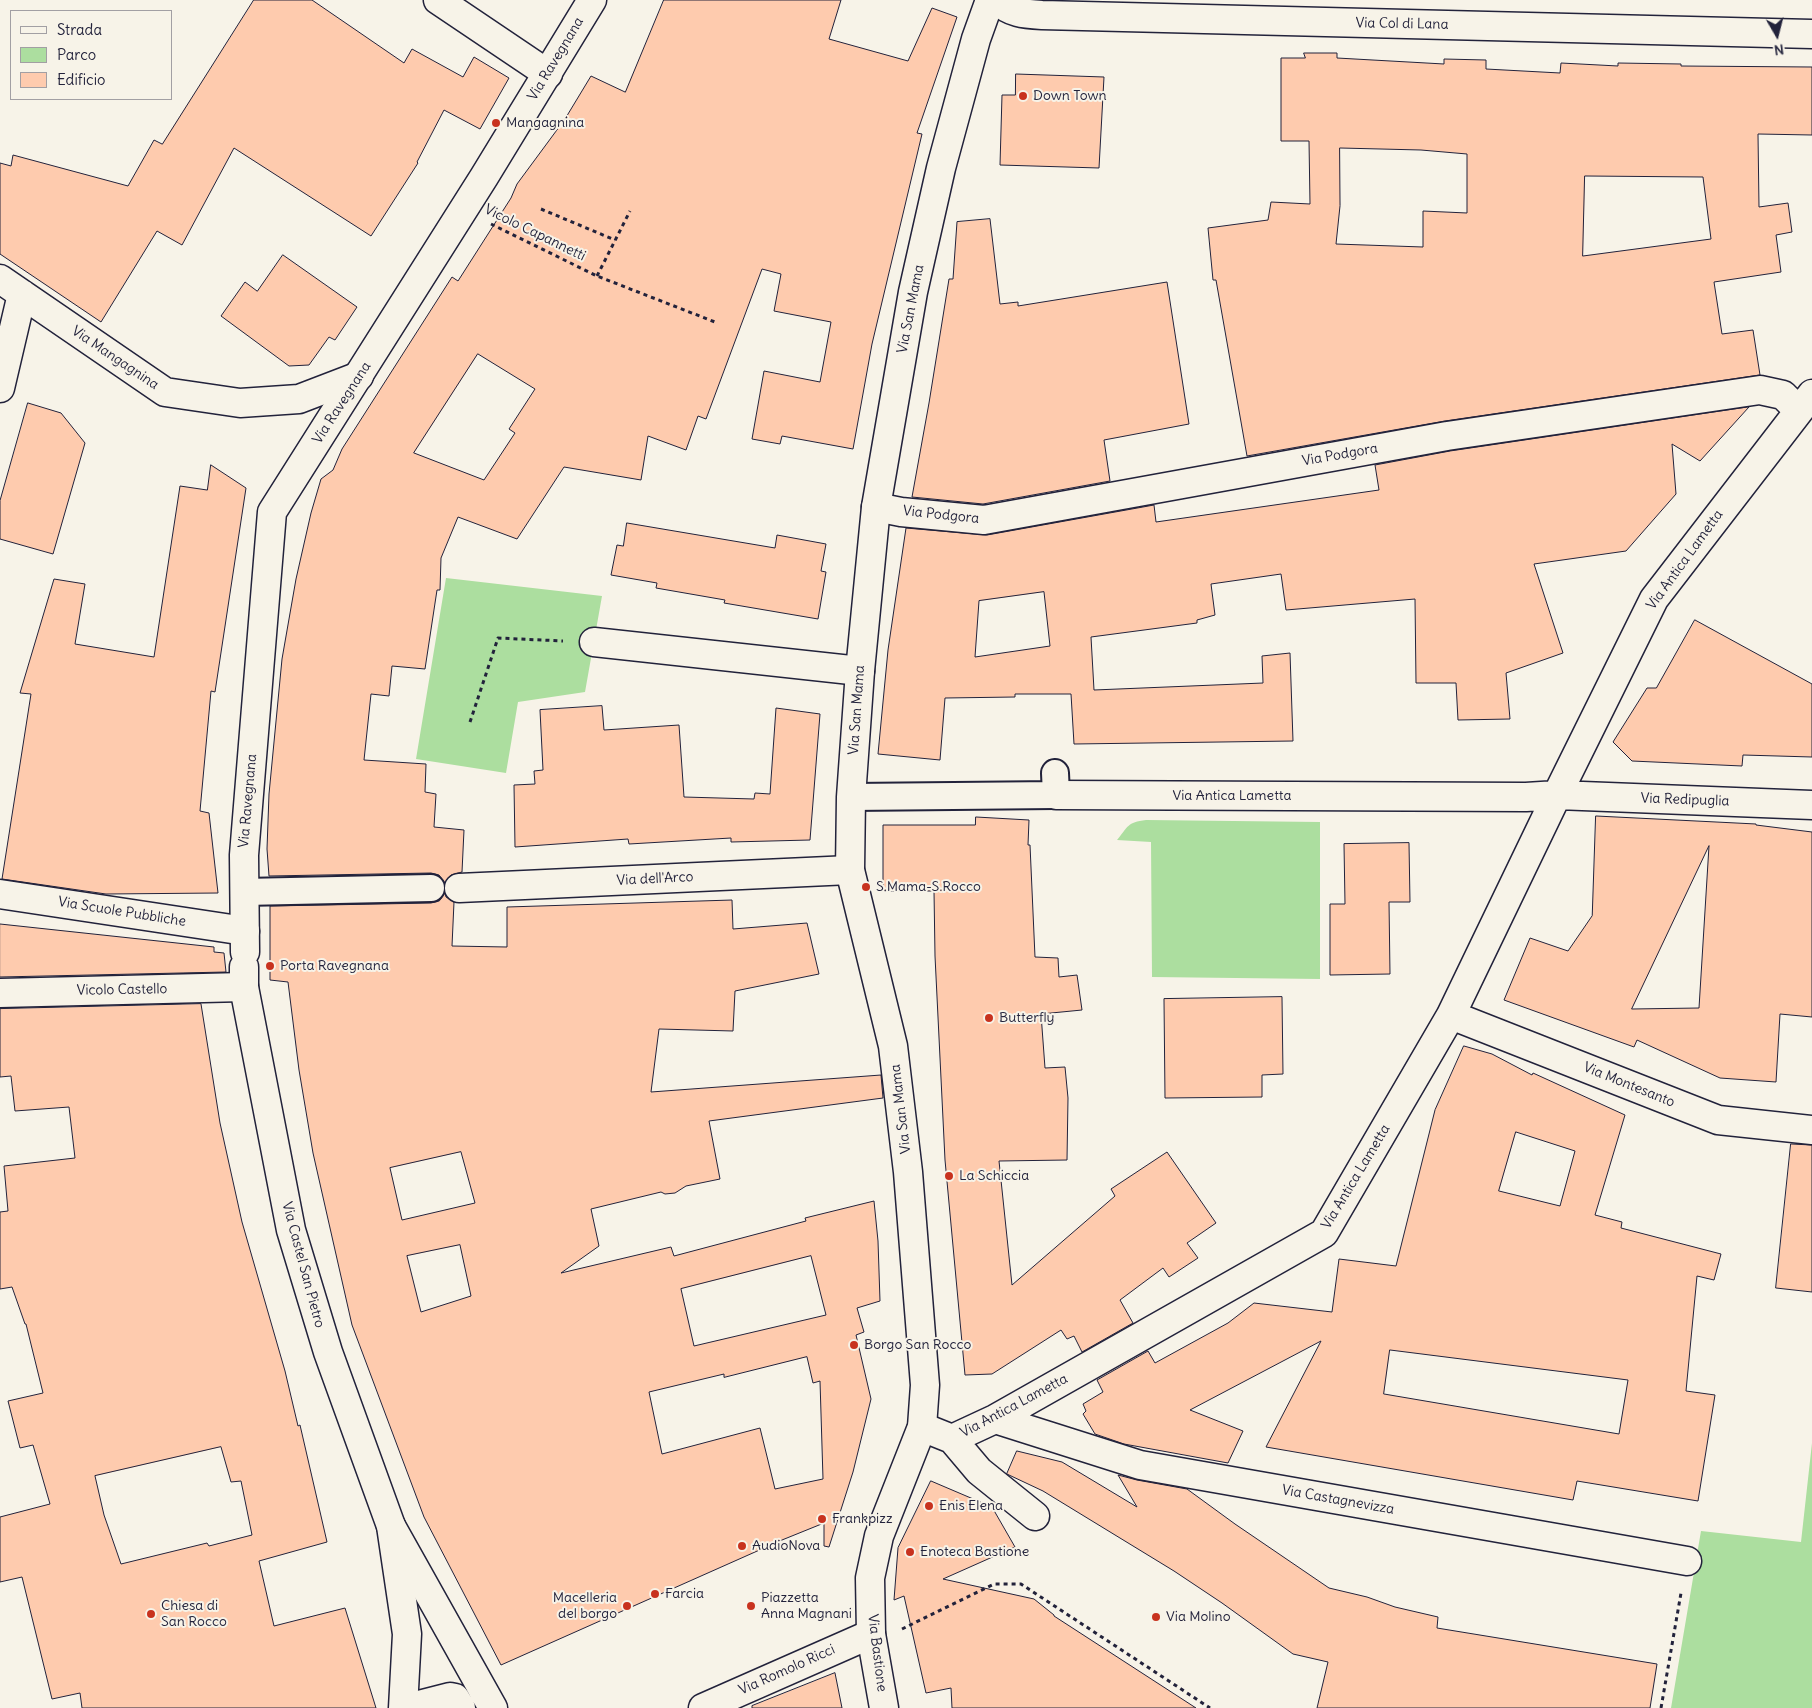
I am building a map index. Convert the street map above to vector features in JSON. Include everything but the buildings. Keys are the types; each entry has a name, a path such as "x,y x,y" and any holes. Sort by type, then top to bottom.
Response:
{"street":[{"path":"438,0 548,74"},
{"name":"Via Ravegnana","path":"244,855 272,512 548,74 592,0"},
{"name":"Via San Mama","path":"922,1427 925,1385 908,1172 893,1046 850,870 851,797 860,671 876,507 912,292 941,168 976,39 990,0"},
{"name":"Via Col di Lana","path":"997,0 1003,6 1019,14 1310,11 1812,34"},
{"name":"Via Mangagnina","path":"0,278 165,392 240,403 299,399 359,376"},
{"path":"0,388 22,294"},
{"name":"Via Podgora","path":"876,507 901,512 984,520 1447,436 1760,390 1805,402"},
{"name":"Via Antica Lametta","path":"922,1427 952,1439 994,1419 1324,1233 1451,1015 1654,599 1805,402"},
{"path":"594,642 860,671"},
{"name":"Via Antica Lametta","path":"851,797 1055,784 1516,797 1558,795"},
{"name":"Via Redipuglia","path":"1558,795 1812,805"},
{"name":"Via Castel San Pietro","path":"244,855 244,959 291,1230 328,1352 391,1526 493,1708"},
{"name":"Via dell'Arco","path":"459,888 850,870"},
{"path":"244,892 431,888"},
{"name":"Via Scuole Pubbliche","path":"0,894 244,959"},
{"name":"Vicolo Castello","path":"0,993 244,959"},
{"name":"Via Montesanto","path":"1451,1015 1718,1120 1812,1130"},
{"name":"Via Castagnevizza","path":"994,1419 1140,1465 1687,1561"},
{"name":"Via Bastione","path":"884,1708 871,1634 870,1578 879,1536 922,1427"},
{"path":"952,1439 979,1471 1035,1516"},
{"name":"Via Castel San Pietro","path":"391,1526 407,1634 405,1708 450,1697 455,1698 461,1708"},
{"name":"Via Romolo Ricci","path":"703,1708 871,1634"}],"path":[{"name":"Vicolo Capannetti","path":"541,209 615,240"},
{"name":"Vicolo Capannetti","path":"463,210 597,276 715,322"},
{"name":"Vicolo Capannetti","path":"597,276 630,211"},
{"path":"470,722 498,638 594,642"},
{"path":"1661,1708 1687,1561"},
{"path":"898,1633 904,1628 994,1584 1021,1584 1210,1708"}],"green space":[{"path":"446,578 602,596 585,692 518,702 506,773 416,759"},
{"path":"1146,820 1320,822 1320,979 1152,977 1151,842 1117,840 1131,824"},
{"path":"1812,1443 1812,1708 1671,1708 1701,1531 1801,1542"}],"place":[{"name":"Down Town","path":"1023,96"},
{"name":"Mangagnina","path":"496,123"},
{"name":"S.Mama-S.Rocco","path":"866,887"},
{"name":"Porta Ravegnana","path":"270,966"},
{"name":"Butterfly","path":"989,1018"},
{"name":"La Schiccia","path":"949,1176"},
{"name":"Borgo San Rocco","path":"854,1345"},
{"name":"Enis Elena","path":"929,1506"},
{"name":"Frankpizz","path":"822,1519"},
{"name":"AudioNova","path":"742,1546"},
{"name":"Enoteca Bastione","path":"910,1552"},
{"name":"Farcia","path":"655,1594"},
{"name":"Macelleria del borgo","path":"627,1606"},
{"name":"Piazzetta Anna Magnani","path":"751,1606"},
{"name":"Chiesa di San Rocco","path":"151,1614"},
{"name":"Via Molino","path":"1156,1617"}]}
